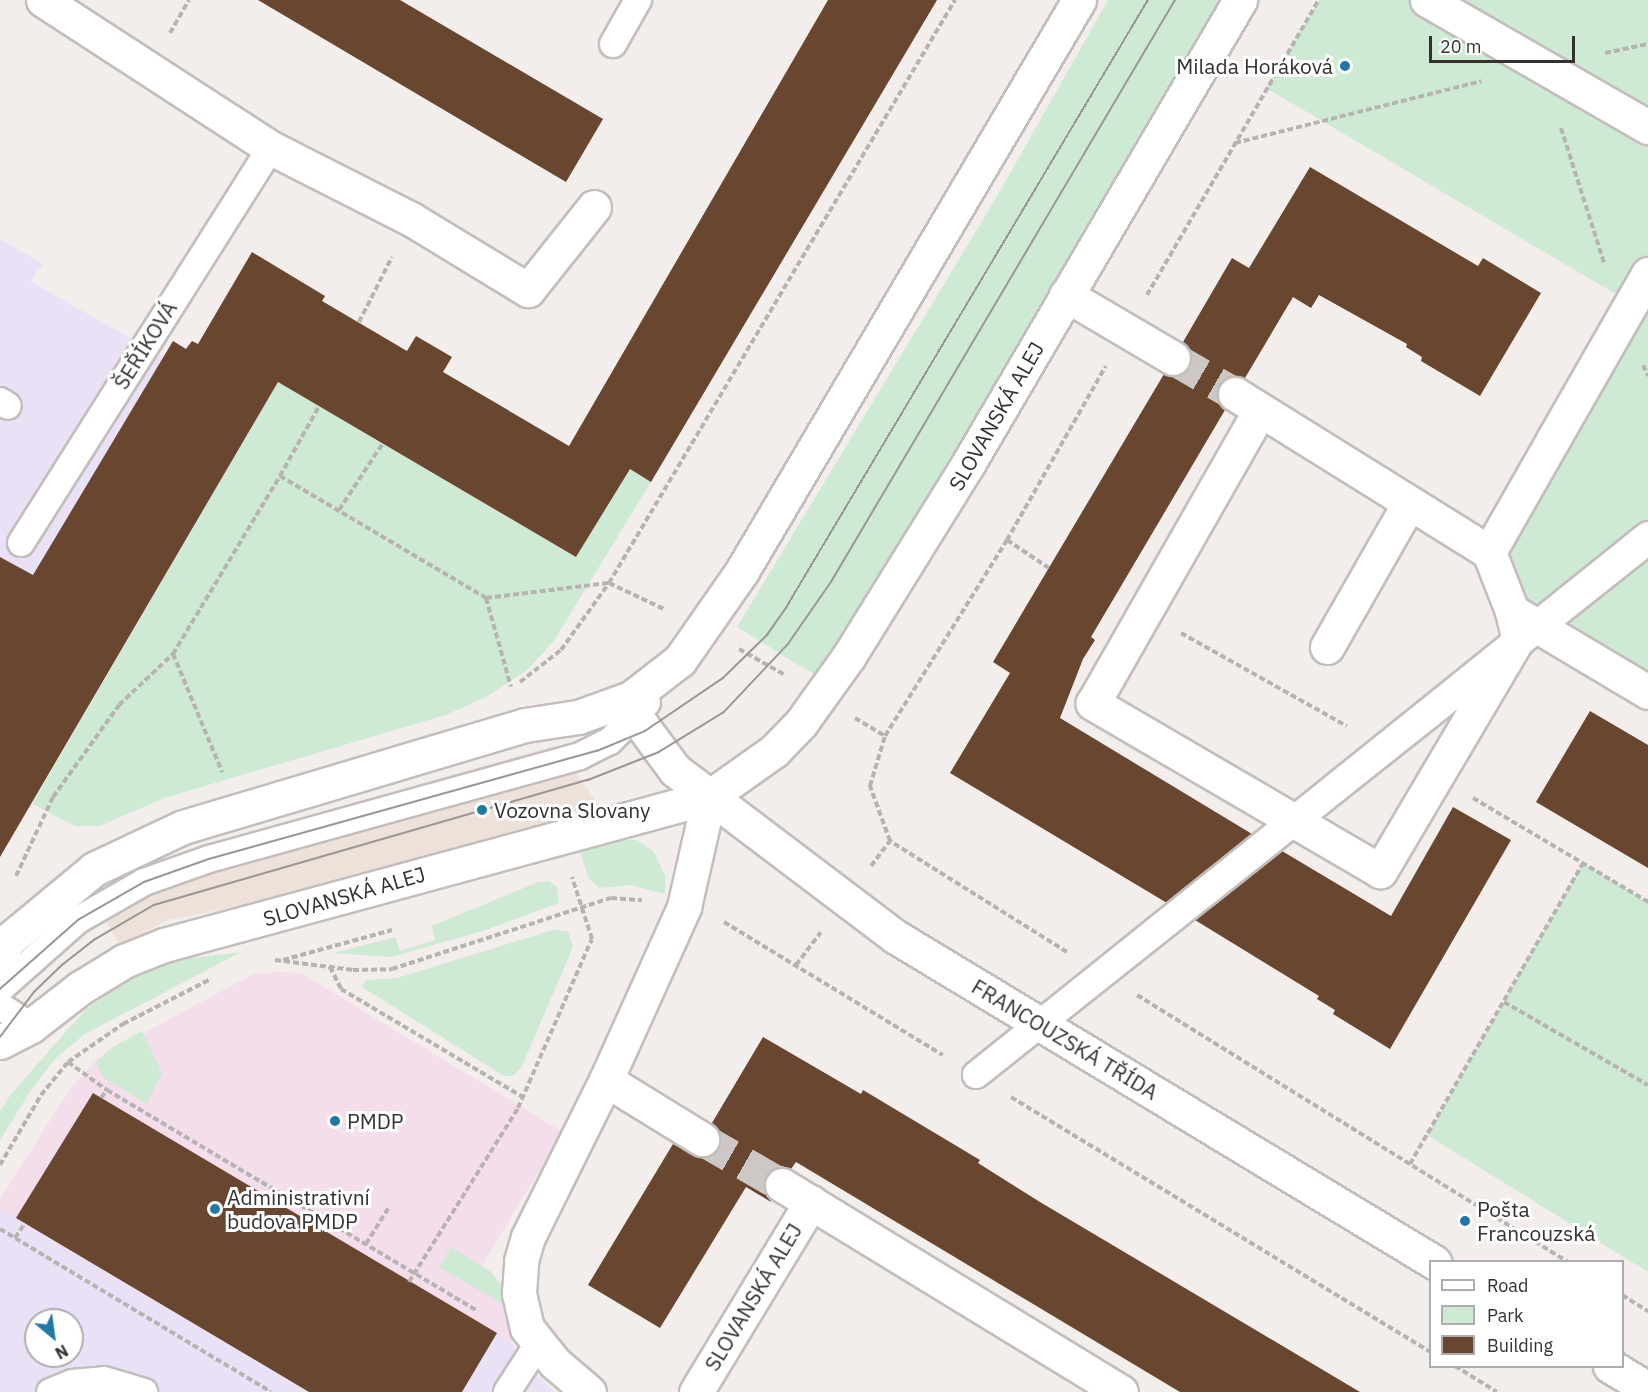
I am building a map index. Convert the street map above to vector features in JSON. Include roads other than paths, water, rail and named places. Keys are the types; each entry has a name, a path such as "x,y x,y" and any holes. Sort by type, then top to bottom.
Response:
{"street":[{"path":"44,0 272,148 411,219 528,290 594,207"},
{"path":"0,961 4,943 94,869 183,827 525,725 634,707 680,660 705,629 1079,0"},
{"name":"SLOVANSKÁ ALEJ","path":"0,1042 32,1026 115,966 164,945 709,797 774,751 821,697 968,464 1240,0"},
{"path":"1427,0 1648,127"},
{"path":"1489,552 1648,274"},
{"path":"1066,296 1173,358"},
{"path":"1515,625 1380,871 1093,703 1247,404 1489,552 1515,625 1648,692"},
{"path":"1327,647 1409,503"},
{"path":"589,1392 533,1336 519,1293 520,1261 528,1237 606,1080 684,907 709,797 675,770 634,707"},
{"name":"FRANCOUZSKÁ TŘÍDA","path":"709,797 896,937 1431,1260"},
{"path":"606,1080 702,1139"},
{"path":"782,1185 1120,1392"},
{"name":"SLOVANSKÁ ALEJ","path":"696,1392 811,1202"},
{"path":"1613,1368 1648,1389"}],"lane":[{"path":"614,44 638,0"},
{"name":"ŠEŘÍKOVÁ","path":"21,543 272,148"},
{"path":"1648,535 976,1075 1648,541"},
{"path":"0,989 37,952 78,920 144,882 209,859 580,756 610,741 634,707"},
{"path":"0,1006 32,1026"},
{"path":"507,1392 533,1336"},
{"path":"50,1392 72,1383 104,1380 144,1392"}],"tunnel":[{"path":"1173,358 1235,394"},
{"path":"702,1139 782,1185"}],"tram line":[{"path":"0,989 78,920 144,882 209,859 597,751 645,731 723,678 767,635 787,606 1148,0"},
{"path":"0,1037 34,992 62,965 94,940 154,905 588,780 659,752 724,712 788,644 831,582 1175,0"}],"place":[{"name":"Milada Horáková","path":"1345,66"},
{"name":"Vozovna Slovany","path":"482,810"},
{"name":"PMDP","path":"335,1121"},
{"name":"Administrativní budova PMDP","path":"215,1209"},
{"name":"Pošta Francouzská","path":"1465,1221"}]}
